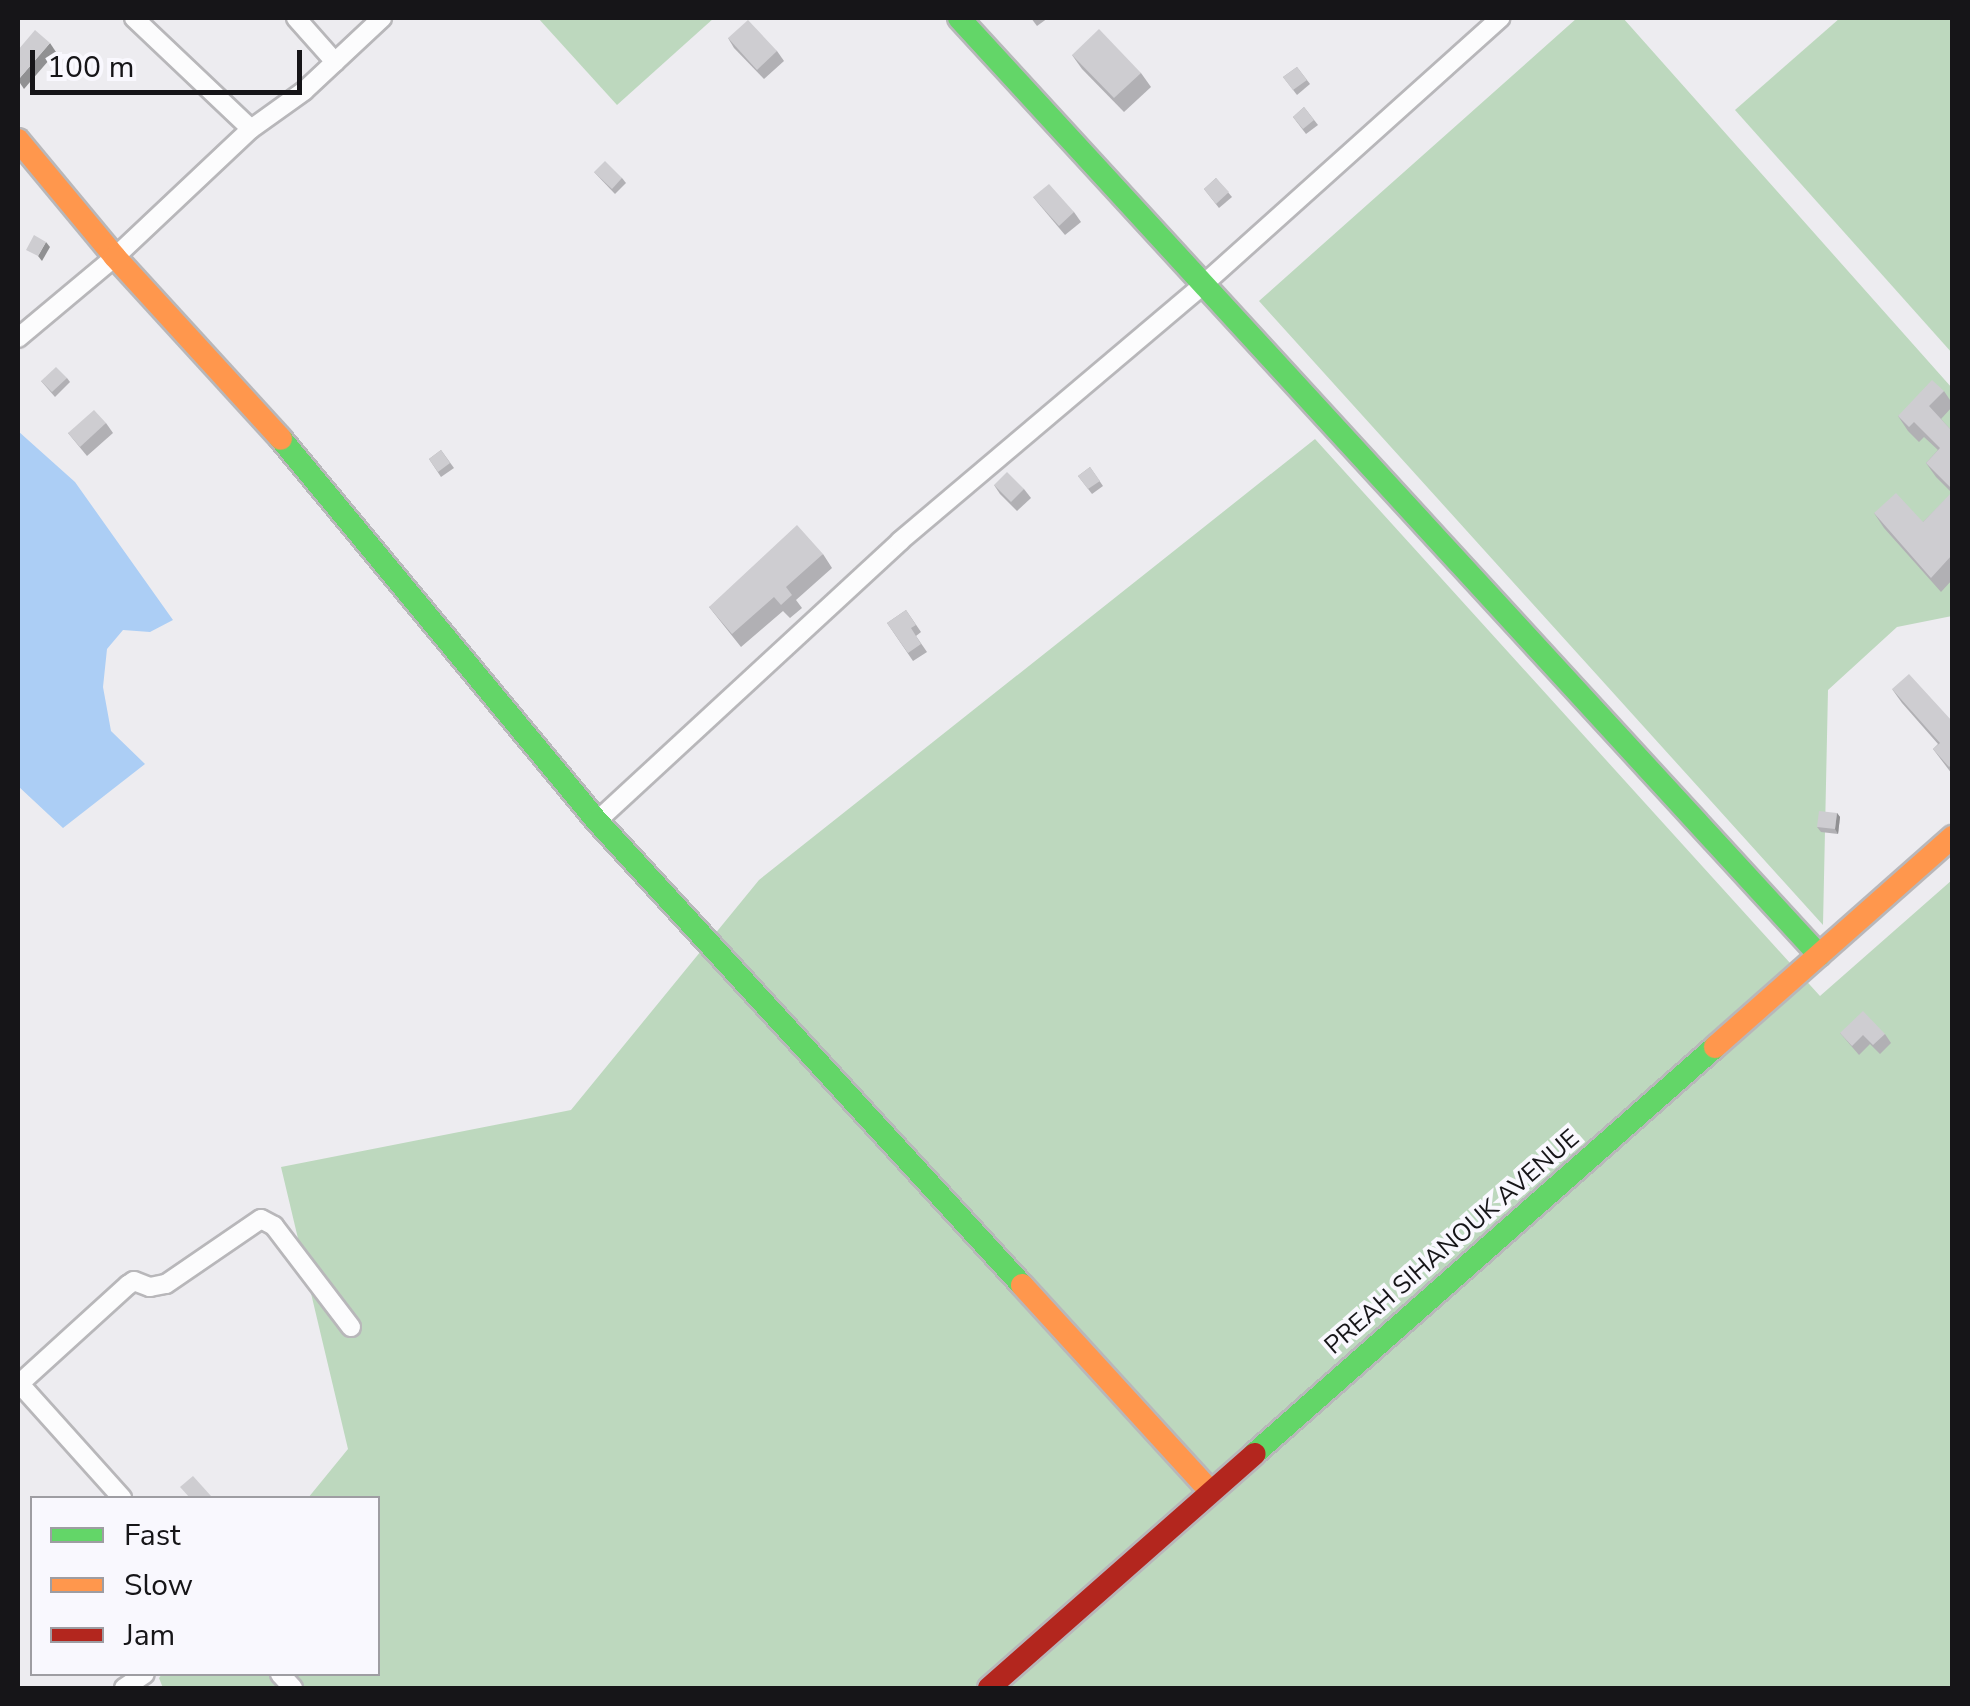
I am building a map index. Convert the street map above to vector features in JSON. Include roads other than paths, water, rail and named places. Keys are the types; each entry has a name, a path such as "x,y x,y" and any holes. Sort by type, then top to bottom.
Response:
{"street":[{"path":"134,18 251,129"},
{"path":"296,18 335,62"},
{"path":"18,338 116,257 251,129 335,62 382,18"},
{"path":"960,18 1819,955"},
{"path":"597,821 900,541 1204,282 1500,18"},
{"path":"18,140 116,257 238,387 597,821 1211,1492"},
{"name":"PREAH SIHANOUK AVENUE","path":"989,1688 1952,838"},
{"path":"120,1496 18,1383 128,1285 134,1281 150,1288 166,1284 261,1219 274,1226 351,1327"}],"water":[{"path":"18,431 75,482 173,620 150,632 123,630 107,649 103,687 111,731 145,764 63,828 18,786"}]}
